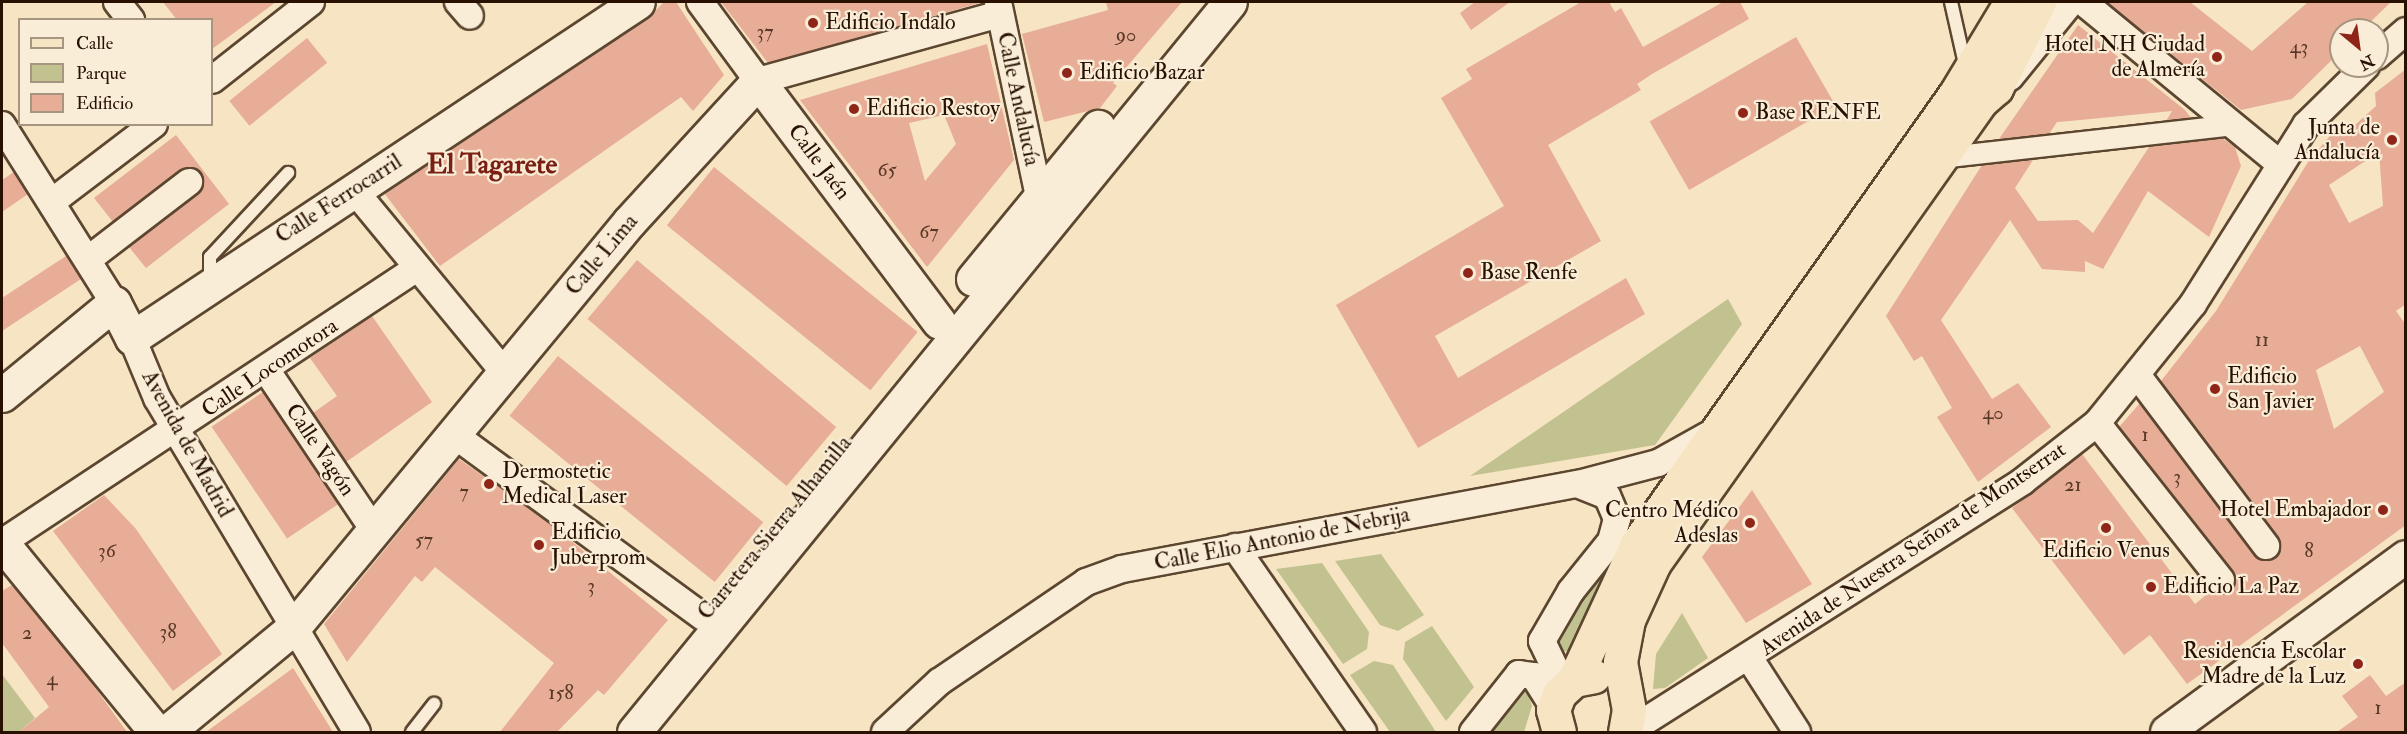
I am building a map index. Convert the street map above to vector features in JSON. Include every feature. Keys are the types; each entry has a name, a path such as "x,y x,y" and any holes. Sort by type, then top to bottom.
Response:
{"main road":[{"name":"Calle Ferrocarril","path":"132,338 638,2"},
{"name":"Carretera Sierra Alhamilla","path":"610,732 1049,184 1204,2"},
{"name":"Carretera Sierra Alhamilla","path":"634,732 1230,2"},
{"path":"1557,708 1622,545 1718,430 1965,79 2011,2"},
{"path":"1626,732 1626,697 1620,662 1628,620 1654,563 1940,158 1996,88 2039,2"},
{"name":"Carretera Sierra Alhamilla","path":"1049,184 1095,148 1149,86 1175,69"},
{"name":"Calle Jaén","path":"758,81 939,322"},
{"name":"Calle Lima","path":"167,732 293,628 629,222 758,81"},
{"path":"2,395 114,303"},
{"name":"Avenida de Madrid","path":"114,303 132,338"},
{"name":"Carretera Sierra Alhamilla","path":"873,439 883,410 937,340 939,322"},
{"path":"2,543 156,732"},
{"path":"1557,708 1597,676 1626,697"}],"street":[{"path":"117,2 129,18"},
{"name":"Calle Jaén","path":"700,2 758,81"},
{"path":"1996,88 2022,67 2070,2"},
{"path":"2083,2 2278,163"},
{"path":"213,79 298,5"},
{"path":"758,81 999,8"},
{"name":"Calle Andalucía","path":"999,8 1049,184"},
{"path":"2389,46 2406,31"},
{"name":"Avenida de Nuestra Señora de Montserrat","path":"1626,732 1750,659 2023,481 2097,423 2138,376 2193,304 2278,163 2306,125 2355,78"},
{"name":"Avenida de Madrid","path":"2,125 8,151 53,201 90,258 114,303"},
{"path":"1940,158 2234,125"},
{"path":"53,201 151,126"},
{"path":"90,258 189,182"},
{"path":"354,190 504,372"},
{"name":"Calle Locomotora","path":"2,543 267,371 417,268"},
{"name":"Avenida de Madrid","path":"132,338 176,430 357,732"},
{"name":"Calle Vagón","path":"267,371 373,529"},
{"path":"2138,376 2262,549"},
{"path":"2097,423 2224,577"},
{"name":"Calle Elio Antonio de Nebrija","path":"885,732 939,682 1086,582 1122,569 1578,484 1658,463 1718,430"},
{"path":"453,434 703,617"},
{"path":"1557,708 1542,641 1571,591 1622,545 1614,507 1600,491 1578,484"},
{"path":"1235,547 1363,732"},
{"path":"2167,732 2406,557"},
{"path":"1750,659 1797,732"},
{"path":"1473,732 1519,674 1534,676 1557,708"},
{"path":"1626,697 1683,700"}],"lane":[{"path":"1951,2 1965,52 1965,79"},
{"path":"210,286 210,257 288,173"},
{"path":"411,732 434,704"}],"green space":[{"path":"1728,299 1742,324 1655,445 1470,476"},
{"path":"1381,554 1424,615 1398,631 1380,625 1335,561"},
{"path":"1322,563 1369,632 1367,649 1343,664 1276,569"},
{"path":"1603,565 1607,569 1572,649 1561,653 1553,635"},
{"path":"1682,613 1708,658 1665,688 1653,689 1656,654"},
{"path":"1432,626 1474,687 1446,721 1403,659 1405,642"},
{"path":"1374,661 1393,665 1436,732 1390,732 1350,675"},
{"path":"2,674 35,718 19,732 2,732"},
{"path":"1525,684 1532,706 1524,732 1484,732"}],"building":[{"path":"163,2 276,2 213,48 213,18 175,18"},
{"path":"664,2 676,2 724,75 693,111 681,97 440,266 384,193 648,18"},
{"path":"721,2 983,2 768,63"},
{"path":"1106,2 1182,2 1113,83 1117,86 1100,108 1044,122 1022,34 1108,10"},
{"path":"1475,2 1510,2 1471,30 1460,13"},
{"path":"1581,2 1609,2 1615,12 1621,8 1643,47 1723,2 1740,2 1749,19 1652,74 1637,84 1641,90 1548,145 1601,241 1435,336 1458,378 1626,278 1645,314 1418,448 1336,305 1504,206 1441,98 1472,79 1466,69"},
{"name":"Hotel NH Ciudad de Almería","path":"2106,2 2190,2 2252,51 2308,2 2391,2 2374,18 2329,18 2329,63 2292,99 2241,110"},
{"path":"2078,25 2185,110 2191,118 2166,121 2172,111 2057,122 2049,134 1999,139"},
{"name":"Base RENFE","path":"1796,37 1836,105 1689,190 1650,122"},
{"path":"307,38 327,63 249,126 229,101"},
{"path":"987,44 1014,160 927,267 800,100","holes":["944,115 956,144 925,181 909,123"]},
{"path":"2406,69 2406,304 2396,311 2406,325 2406,525 2187,684 2150,635 2124,655 2012,508 2082,454 2195,604 2211,591 2231,591 2233,571 2119,427 2140,403 2254,555 2267,561 2275,558 2278,537 2161,381 2216,311 2308,162 2339,125 2345,134 2376,106 2375,93","holes":["2379,152 2383,206 2349,223 2329,185","2360,346 2384,392 2334,429 2316,370"]},
{"path":"176,135 229,204 146,268 129,247 199,193 201,173 180,170 113,222 94,198"},
{"path":"2222,138 2235,147 2241,166 2209,237 2148,191 2103,269 2085,261 2085,272 2042,269 2010,220 1941,320 1992,399 2018,383 2051,427 1978,482 1937,417 1952,408 1922,356 1914,361 1886,316 1982,165 2033,160 2015,188 2038,221 2078,220 2093,233 2149,147"},
{"path":"714,167 918,332 870,390 667,225"},
{"path":"14,172 28,194 2,212 2,180"},
{"path":"66,256 81,279 2,331 2,298"},
{"path":"637,260 836,427 787,486 588,319"},
{"path":"372,316 432,402 346,462 313,413 337,396 310,358"},
{"path":"558,356 763,522 715,582 510,416"},
{"path":"263,392 338,504 287,539 212,427"},
{"path":"459,459 548,522 668,620 604,695 598,690 557,732 500,732 554,663 435,567 422,582 415,576 347,662 324,624"},
{"name":"Centro Médico Adeslas","path":"1752,490 1812,584 1746,623 1702,557"},
{"path":"104,495 136,529 222,654 173,691 53,531"},
{"path":"12,585 91,682 127,732 19,732 49,707 2,643 2,591"},
{"path":"293,668 333,732 206,732"},
{"path":"2370,675 2386,696 2406,682 2406,732 2337,732 2358,717 2342,696"}],"place":[{"name":"Edificio Indalo","path":"813,23"},
{"name":"Hotel NH Ciudad de Almería","path":"2217,57"},
{"name":"Edificio Bazar","path":"1067,73"},
{"name":"Edificio Restoy","path":"854,109"},
{"name":"Base RENFE","path":"1743,113"},
{"name":"Junta de Andalucía","path":"2392,140"},
{"name":"Base Renfe","path":"1468,273"},
{"name":"Edificio San Javier","path":"2215,389"},
{"name":"Dermostetic Medical Laser","path":"489,484"},
{"name":"Hotel Embajador","path":"2383,510"},
{"name":"Centro Médico Adeslas","path":"1750,523"},
{"name":"Edificio Venus","path":"2106,528"},
{"name":"Edificio Juberprom","path":"539,545"},
{"name":"Edificio La Paz","path":"2151,587"},
{"name":"Residencia Escolar Madre de la Luz","path":"2358,664"}],"district":[{"name":"El Tagarete","path":"492,165"}]}
